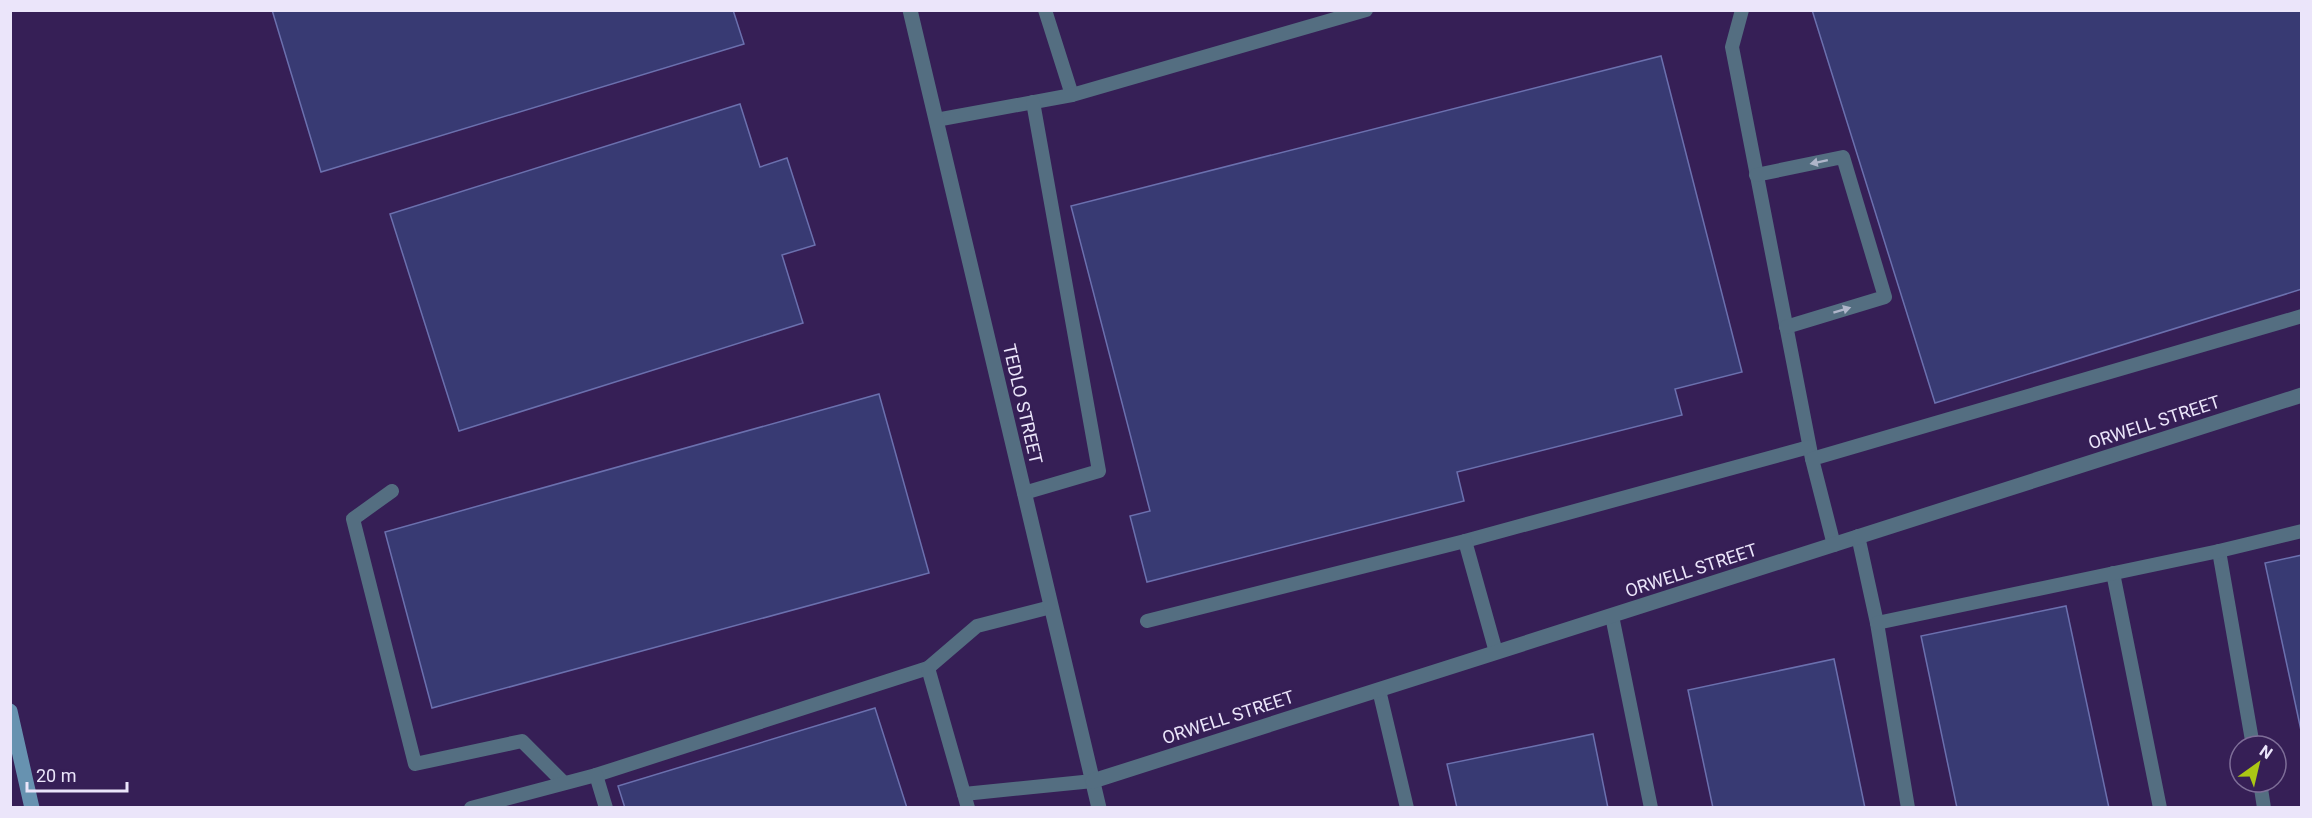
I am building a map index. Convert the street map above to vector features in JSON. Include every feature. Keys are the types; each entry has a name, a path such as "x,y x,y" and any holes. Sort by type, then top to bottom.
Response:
{"street":[{"name":"TEDLO STREET","path":"910,10 1099,807"},
{"name":"ORWELL STREET","path":"1093,781 2301,395"},
{"path":"10,711 32,807"}],"lane":[{"path":"1045,10 1072,95"},
{"path":"936,120 1072,95 1365,10"},
{"path":"1742,10 1732,47 1811,453 1834,545"},
{"path":"1024,493 1099,471 1034,102"},
{"path":"1756,176 1843,158 1885,297 1786,327"},
{"path":"1147,621 1811,453 2301,316"},
{"path":"392,491 353,519 415,764 522,741 564,783"},
{"path":"1877,623 2219,551 2301,531"},
{"path":"1858,536 1877,623 1908,807"},
{"path":"1465,541 1496,652"},
{"path":"2219,551 2251,734"},
{"path":"2113,573 2160,807"},
{"path":"471,807 596,776 928,668 977,626 1051,607"},
{"path":"1612,616 1651,807"},
{"path":"928,668 966,801 1093,781"},
{"path":"1379,690 1407,807"},
{"path":"596,776 606,807"}],"building":[{"path":"272,10 733,10 744,44 321,172"},
{"path":"1812,10 2302,10 2302,289 1935,403"},
{"path":"1661,56 1742,372 1675,389 1682,415 1457,472 1464,501 1147,582 1130,516 1150,511 1071,206"},
{"path":"740,104 760,167 787,158 815,245 782,255 803,323 459,431 390,214"},
{"path":"879,394 929,573 432,708 385,532"},
{"path":"2302,555 2302,735 2265,563"},
{"path":"2066,606 2109,808 1957,808 1921,636"},
{"path":"1834,659 1865,808 1713,808 1688,690"},
{"path":"875,708 907,808 625,808 618,786"},
{"path":"1593,734 1608,808 1457,808 1447,764"}]}
